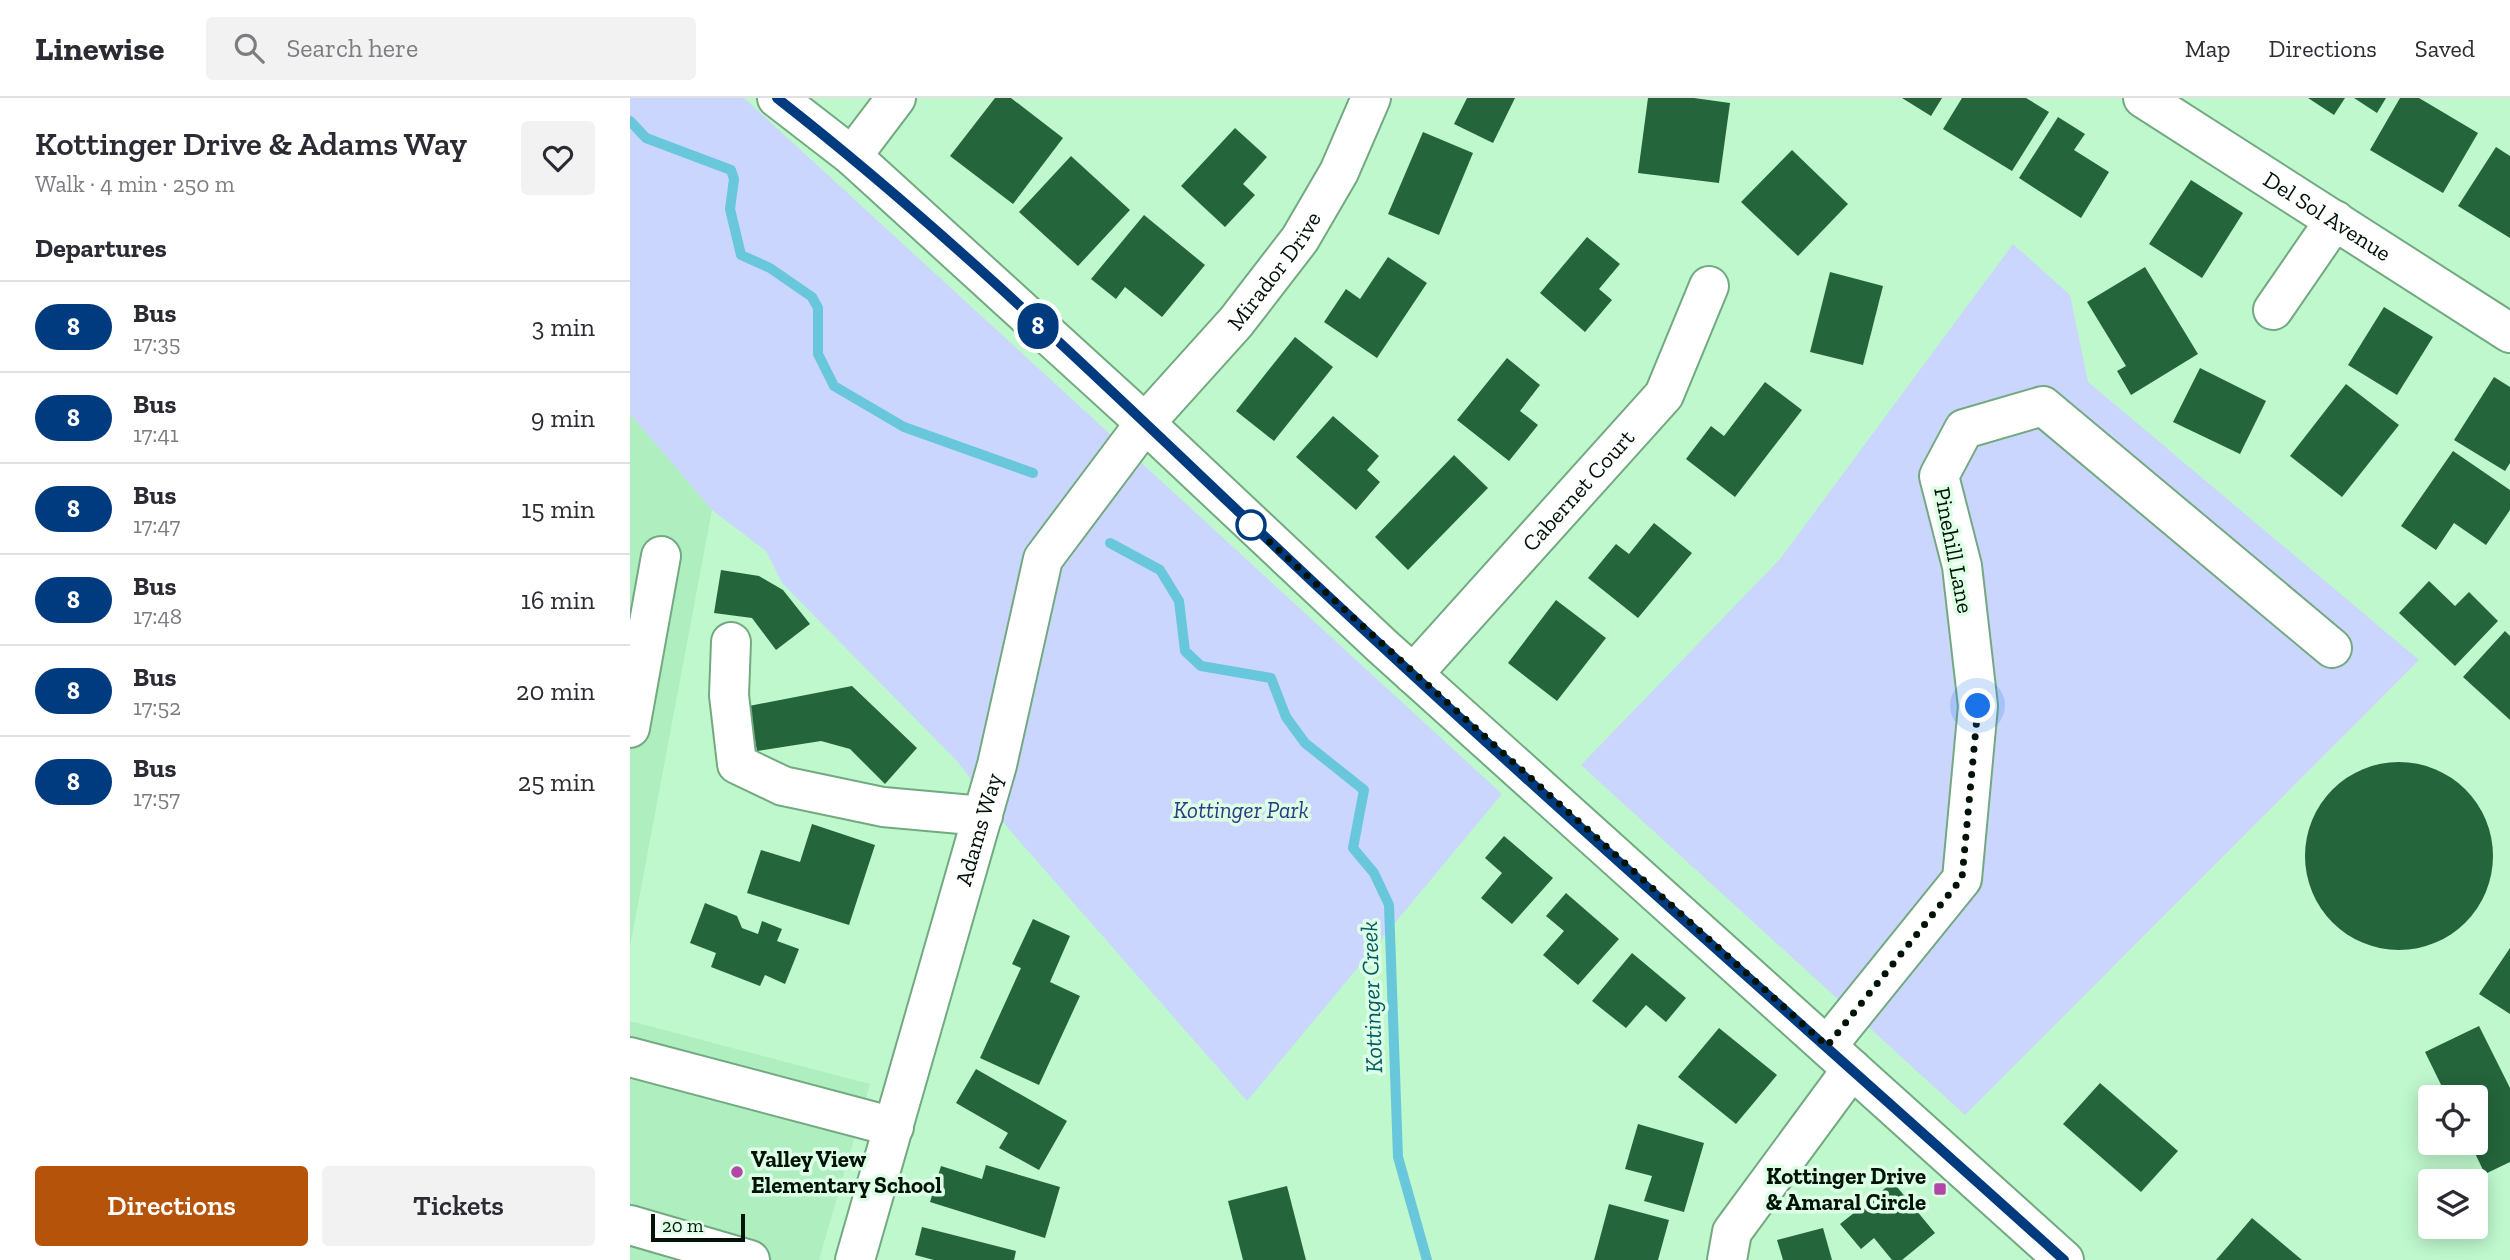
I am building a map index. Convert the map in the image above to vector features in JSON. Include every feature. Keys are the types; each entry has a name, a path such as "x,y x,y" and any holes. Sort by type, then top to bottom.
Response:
{"street":[{"path":"777,98 852,156 1413,674 2064,1260"},
{"path":"852,156 896,98"},
{"name":"Mirador Drive","path":"1144,423 1236,322 1300,239 1339,172 1371,98"},
{"name":"Del Sol Avenue","path":"2143,98 2510,333"},
{"path":"2273,310 2335,219"},
{"name":"Cabernet Court","path":"1413,674 1664,395 1709,286"},
{"name":"Pinehill Lane","path":"1839,1057 1962,878 1978,706 1962,566 1939,476 1964,429 2043,406 2332,648"},
{"name":"Adams Way","path":"855,1260 998,765 1043,559 1144,423"},
{"path":"630,728 661,556"},
{"path":"731,642 729,695 737,764 783,786 883,807 983,816"},
{"path":"630,1057 894,1127"},
{"path":"1727,1260 1732,1232 1839,1057"},
{"path":"641,1239 750,1260"}],"shaded area":[{"path":"630,414 712,510 630,947"},
{"name":"Valley View Elementary School","path":"630,1021 870,1084 819,1260 630,1260"}],"green space":[{"name":"Kottinger Park","path":"630,98 744,98 1502,794 1247,1101 1008,828 957,761 782,583 766,551 712,510 630,414"},
{"path":"2013,244 2070,295 2088,382 2419,660 1965,1115 1581,765 1780,559"}],"building":[{"path":"995,98 1011,98 1063,138 1013,204 950,156"},
{"path":"1467,98 1515,98 1493,143 1454,124"},
{"path":"1648,98 1694,98 1730,103 1719,183 1638,173"},
{"path":"1902,98 1942,98 1931,116"},
{"path":"1962,98 2026,98 2049,112 2012,171 1943,129"},
{"path":"2308,98 2345,98 2334,115"},
{"path":"2354,98 2386,98 2377,113"},
{"path":"2400,98 2419,98 2478,133 2443,193 2370,150"},
{"path":"2058,117 2085,134 2074,150 2109,172 2081,218 2019,178"},
{"path":"1235,128 1267,157 1243,184 1255,195 1225,227 1181,186"},
{"path":"1423,132 1473,153 1439,235 1388,214"},
{"path":"2496,147 2510,156 2510,238 2458,206"},
{"path":"1792,150 1848,204 1798,256 1741,202"},
{"path":"1071,156 1130,210 1078,266 1019,212"},
{"path":"2191,180 2243,213 2202,278 2149,244"},
{"path":"1144,215 1205,265 1162,317 1125,287 1116,299 1091,279"},
{"path":"1587,237 1620,264 1599,289 1612,300 1585,332 1540,293"},
{"path":"1388,257 1427,283 1377,358 1324,322 1346,289 1360,299"},
{"path":"2145,267 2198,354 2131,395 2117,371 2126,366 2087,302"},
{"path":"1830,272 1883,286 1863,365 1810,352"},
{"path":"2384,307 2433,337 2397,395 2348,365"},
{"path":"1295,337 1333,367 1274,441 1236,411"},
{"path":"1507,358 1540,385 1520,411 1538,425 1509,461 1457,420"},
{"path":"2200,368 2266,401 2240,454 2173,422"},
{"path":"2494,377 2510,387 2510,463 2505,471 2454,440"},
{"path":"1765,382 1802,410 1735,497 1686,459 1711,426 1724,436"},
{"path":"2346,384 2399,425 2342,497 2290,456"},
{"path":"1333,416 1379,456 1367,470 1380,482 1356,510 1296,457"},
{"path":"2453,451 2510,490 2510,510 2486,545 2454,523 2436,550 2401,526"},
{"path":"1454,455 1488,488 1408,570 1375,537"},
{"path":"1654,523 1692,553 1638,618 1588,578 1616,544 1629,554"},
{"path":"721,570 759,576 783,590 810,624 776,650 752,618 714,613"},
{"path":"2429,581 2455,606 2469,592 2498,621 2455,666 2399,613"},
{"path":"1556,600 1606,638 1557,701 1508,663"},
{"path":"2505,631 2510,636 2510,720 2463,677"},
{"path":"852,686 917,748 885,784 850,749 821,741 757,751 749,706"},
{"path":"2399,762 2435,769 2466,789 2486,820 2493,856 2486,892 2466,923 2435,943 2399,950 2363,943 2332,923 2312,892 2305,856 2312,820 2332,789 2363,769"},
{"path":"812,824 875,845 849,925 747,893 761,850 800,862"},
{"path":"1504,836 1553,878 1512,924 1481,898 1502,873 1485,858"},
{"path":"1566,893 1619,939 1578,985 1543,955 1564,931 1546,916"},
{"path":"705,903 737,916 742,928 758,934 762,921 782,929 777,941 799,949 785,984 765,975 760,986 711,967 716,953 690,943"},
{"path":"1033,919 1070,936 1050,982 1080,996 1039,1085 980,1058 1021,968 1012,964"},
{"path":"2510,948 2510,1014 2479,994"},
{"path":"1632,953 1686,998 1666,1022 1646,1005 1626,1028 1592,1001"},
{"path":"2479,1026 2510,1088 2510,1162 2488,1173 2488,1169 2483,1169 2476,1155 2488,1155 2488,1085 2441,1085 2425,1052"},
{"path":"1719,1028 1777,1075 1736,1124 1678,1077"},
{"path":"976,1069 1067,1121 1039,1170 999,1148 1008,1133 956,1103"},
{"path":"2100,1083 2178,1151 2141,1192 2063,1124"},
{"path":"1638,1124 1704,1143 1684,1212 1644,1201 1652,1176 1625,1169"},
{"path":"986,1165 1060,1187 1045,1238 930,1202 941,1166 982,1179"},
{"path":"1893,1182 1935,1233 1902,1260 1892,1260 1874,1238 1861,1249 1840,1224"},
{"path":"1287,1186 1306,1260 1243,1260 1228,1201"},
{"path":"1609,1204 1669,1220 1658,1260 1594,1260"},
{"path":"2252,1218 2302,1260 2216,1260"},
{"path":"922,1227 1016,1251 1014,1260 934,1260 915,1255"},
{"path":"1823,1228 1832,1260 1783,1260 1777,1240"}],"waterway":[{"name":"Kottinger Creek","path":"630,121 646,138 731,170 734,179 730,209 741,255 770,268 812,297 818,308 818,354 834,386 904,427 1033,473"},
{"name":"Kottinger Creek","path":"1110,543 1160,570 1179,601 1185,651 1201,666 1271,678 1286,717 1305,743 1364,790 1353,848 1374,873 1389,905 1398,1157 1427,1260"}],"bus line":[{"name":"8","path":"777,98 852,156 1144,423 1397,660 2064,1260"}],"place":[{"name":"Valley View Elementary School","path":"737,1172"},
{"name":"Kottinger Drive & Amaral Circle","path":"1940,1189"}],"route":[{"path":"1251,525 1397,660 1827,1046 1962,878 1978,706"}]}
